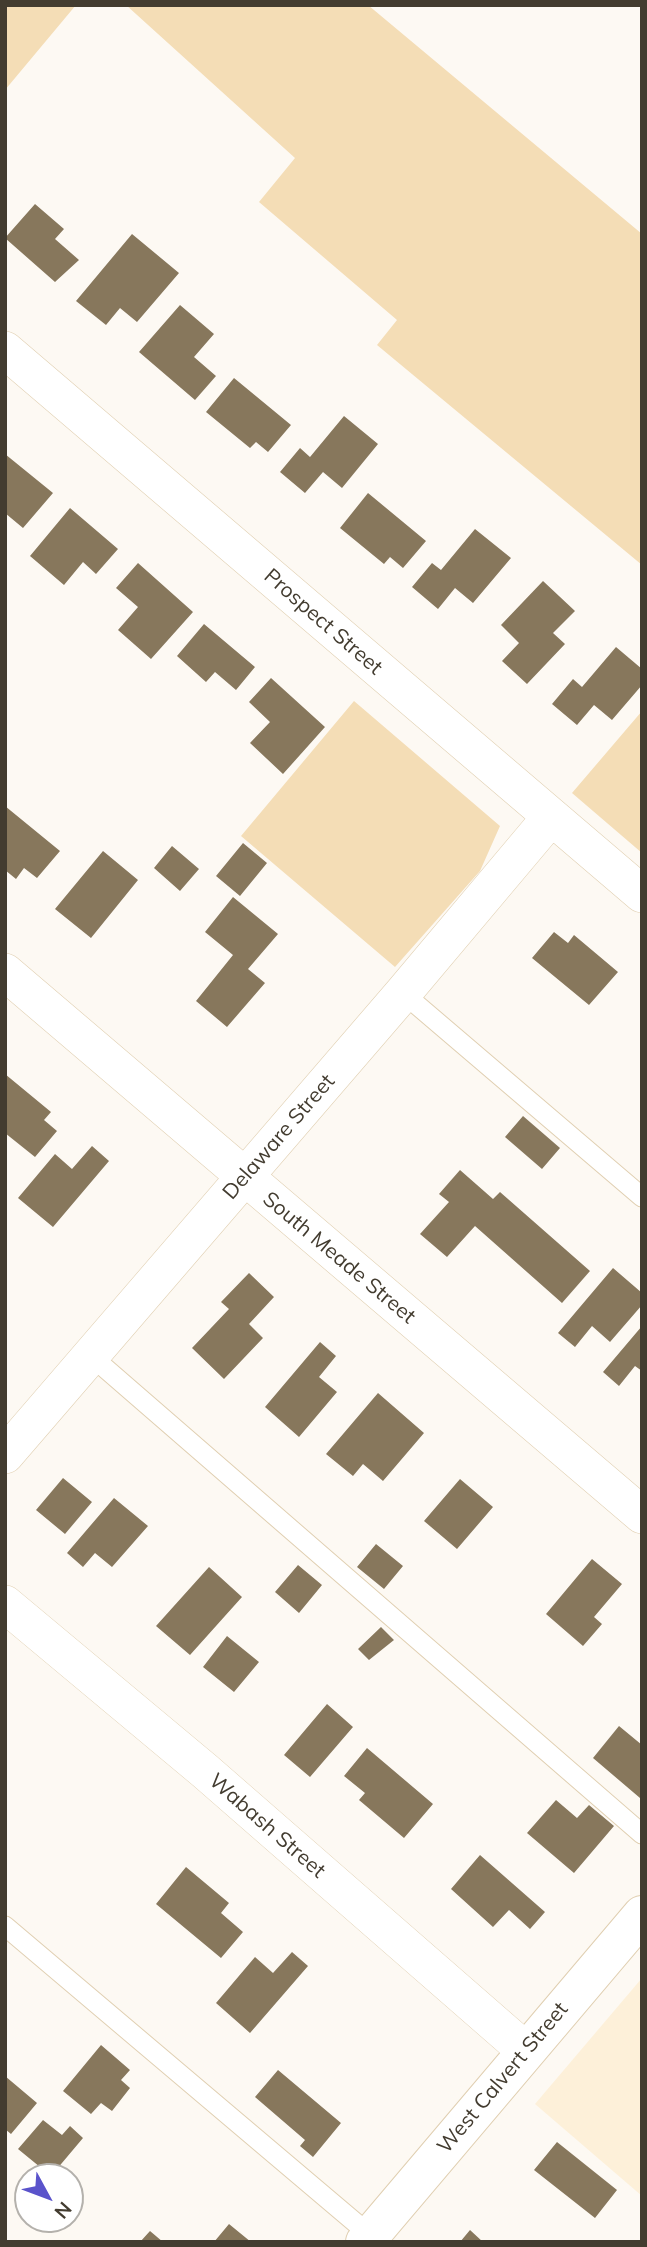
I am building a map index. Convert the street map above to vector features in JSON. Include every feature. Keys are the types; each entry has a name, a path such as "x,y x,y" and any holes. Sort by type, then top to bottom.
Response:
{"street":[{"name":"Prospect Street","path":"5,350 642,894"},
{"name":"Delaware Street","path":"5,1455 551,817"},
{"name":"South Meade Street","path":"5,972 642,1516"},
{"name":"Wabash Street","path":"5,1604 205,1771 526,2051"},
{"name":"West Calvert Street","path":"368,2238 642,1915"}],"lane":[{"path":"403,993 642,1197"},
{"path":"90,1355 642,1834"},
{"path":"5,1926 368,2238"}],"shaded area":[{"path":"5,5 76,5 5,90"},
{"path":"126,5 368,5 642,234 642,565 377,345 397,320 259,202 295,158"},
{"path":"354,701 500,826 480,871 395,967 241,836"},
{"path":"642,711 642,853 572,793"},
{"path":"642,1978 642,2196 535,2104"}],"building":[{"path":"35,204 64,229 55,239 79,260 55,282 5,238"},
{"path":"132,234 179,273 137,322 120,308 106,325 76,301"},
{"path":"180,305 214,334 194,357 216,376 195,400 139,352"},
{"path":"234,378 291,425 268,452 256,442 250,448 206,412"},
{"path":"344,416 378,444 342,488 323,472 305,493 280,472 300,448 310,457"},
{"path":"5,454 53,493 23,528 5,513"},
{"path":"368,493 426,541 403,568 390,557 384,564 340,528"},
{"path":"70,508 118,549 96,574 83,562 64,585 30,556"},
{"path":"475,529 511,558 473,603 455,588 438,609 412,587 432,563 441,570"},
{"path":"138,563 193,612 151,659 118,630 138,607 116,588"},
{"path":"543,581 575,611 553,633 565,644 527,684 502,661 519,643 501,625"},
{"path":"204,624 255,667 236,690 215,672 206,682 177,656"},
{"path":"616,647 642,669 642,685 612,720 594,705 577,725 552,704 573,679 582,687"},
{"path":"271,678 325,727 283,774 250,743 270,722 249,702"},
{"path":"5,806 60,851 37,878 24,868 16,879 5,870"},
{"path":"243,843 267,863 240,896 216,876"},
{"path":"172,846 199,869 180,891 154,868"},
{"path":"103,851 138,880 91,938 55,909"},
{"path":"233,897 278,934 248,969 265,983 227,1027 196,1001 233,955 205,932"},
{"path":"554,932 568,943 574,935 618,972 589,1005 532,958"},
{"path":"5,1074 51,1112 44,1120 57,1131 35,1157 5,1133"},
{"path":"523,1116 560,1148 542,1169 505,1137"},
{"path":"92,1146 109,1161 53,1227 18,1198 55,1154 72,1169"},
{"path":"460,1170 493,1199 500,1192 590,1271 562,1303 475,1226 447,1257 420,1234 449,1202 439,1194"},
{"path":"613,1268 642,1293 642,1305 610,1342 592,1326 575,1347 558,1333"},
{"path":"249,1273 274,1297 249,1324 263,1338 224,1379 192,1348 229,1309 221,1302"},
{"path":"642,1326 642,1371 635,1366 619,1386 603,1372"},
{"path":"320,1342 336,1356 319,1377 337,1392 299,1437 265,1407"},
{"path":"378,1393 424,1433 383,1481 363,1464 353,1476 326,1454"},
{"path":"63,1478 92,1502 65,1534 36,1510"},
{"path":"460,1479 493,1507 457,1549 424,1521"},
{"path":"114,1498 148,1526 112,1567 95,1553 83,1567 67,1553"},
{"path":"376,1544 403,1566 384,1589 357,1567"},
{"path":"592,1559 622,1584 594,1617 602,1624 583,1646 546,1614"},
{"path":"298,1565 322,1585 299,1613 275,1592"},
{"path":"209,1567 242,1597 190,1655 156,1626"},
{"path":"381,1627 394,1640 369,1660 358,1649"},
{"path":"227,1636 259,1662 234,1692 203,1667"},
{"path":"327,1704 353,1727 310,1777 284,1755"},
{"path":"619,1726 642,1745 640,1798 593,1758"},
{"path":"367,1748 433,1804 404,1838 359,1800 365,1793 344,1776"},
{"path":"556,1800 577,1818 589,1805 614,1826 574,1873 527,1833"},
{"path":"480,1855 545,1912 530,1929 509,1910 493,1927 451,1889"},
{"path":"186,1867 229,1903 221,1913 243,1932 221,1958 156,1904"},
{"path":"292,1952 308,1966 250,2033 216,2003 255,1957 273,1973"},
{"path":"101,2045 130,2070 121,2080 130,2088 112,2111 101,2103 91,2114 63,2091"},
{"path":"278,2070 341,2123 313,2157 300,2146 305,2140 255,2097"},
{"path":"5,2076 37,2103 11,2134 5,2129"},
{"path":"43,2120 62,2135 70,2126 83,2138 62,2163 35,2163 18,2149"},
{"path":"557,2142 617,2190 595,2218 534,2170"},
{"path":"229,2224 251,2242 214,2242"},
{"path":"470,2230 483,2242 460,2242"},
{"path":"150,2231 163,2242 140,2242"}]}
